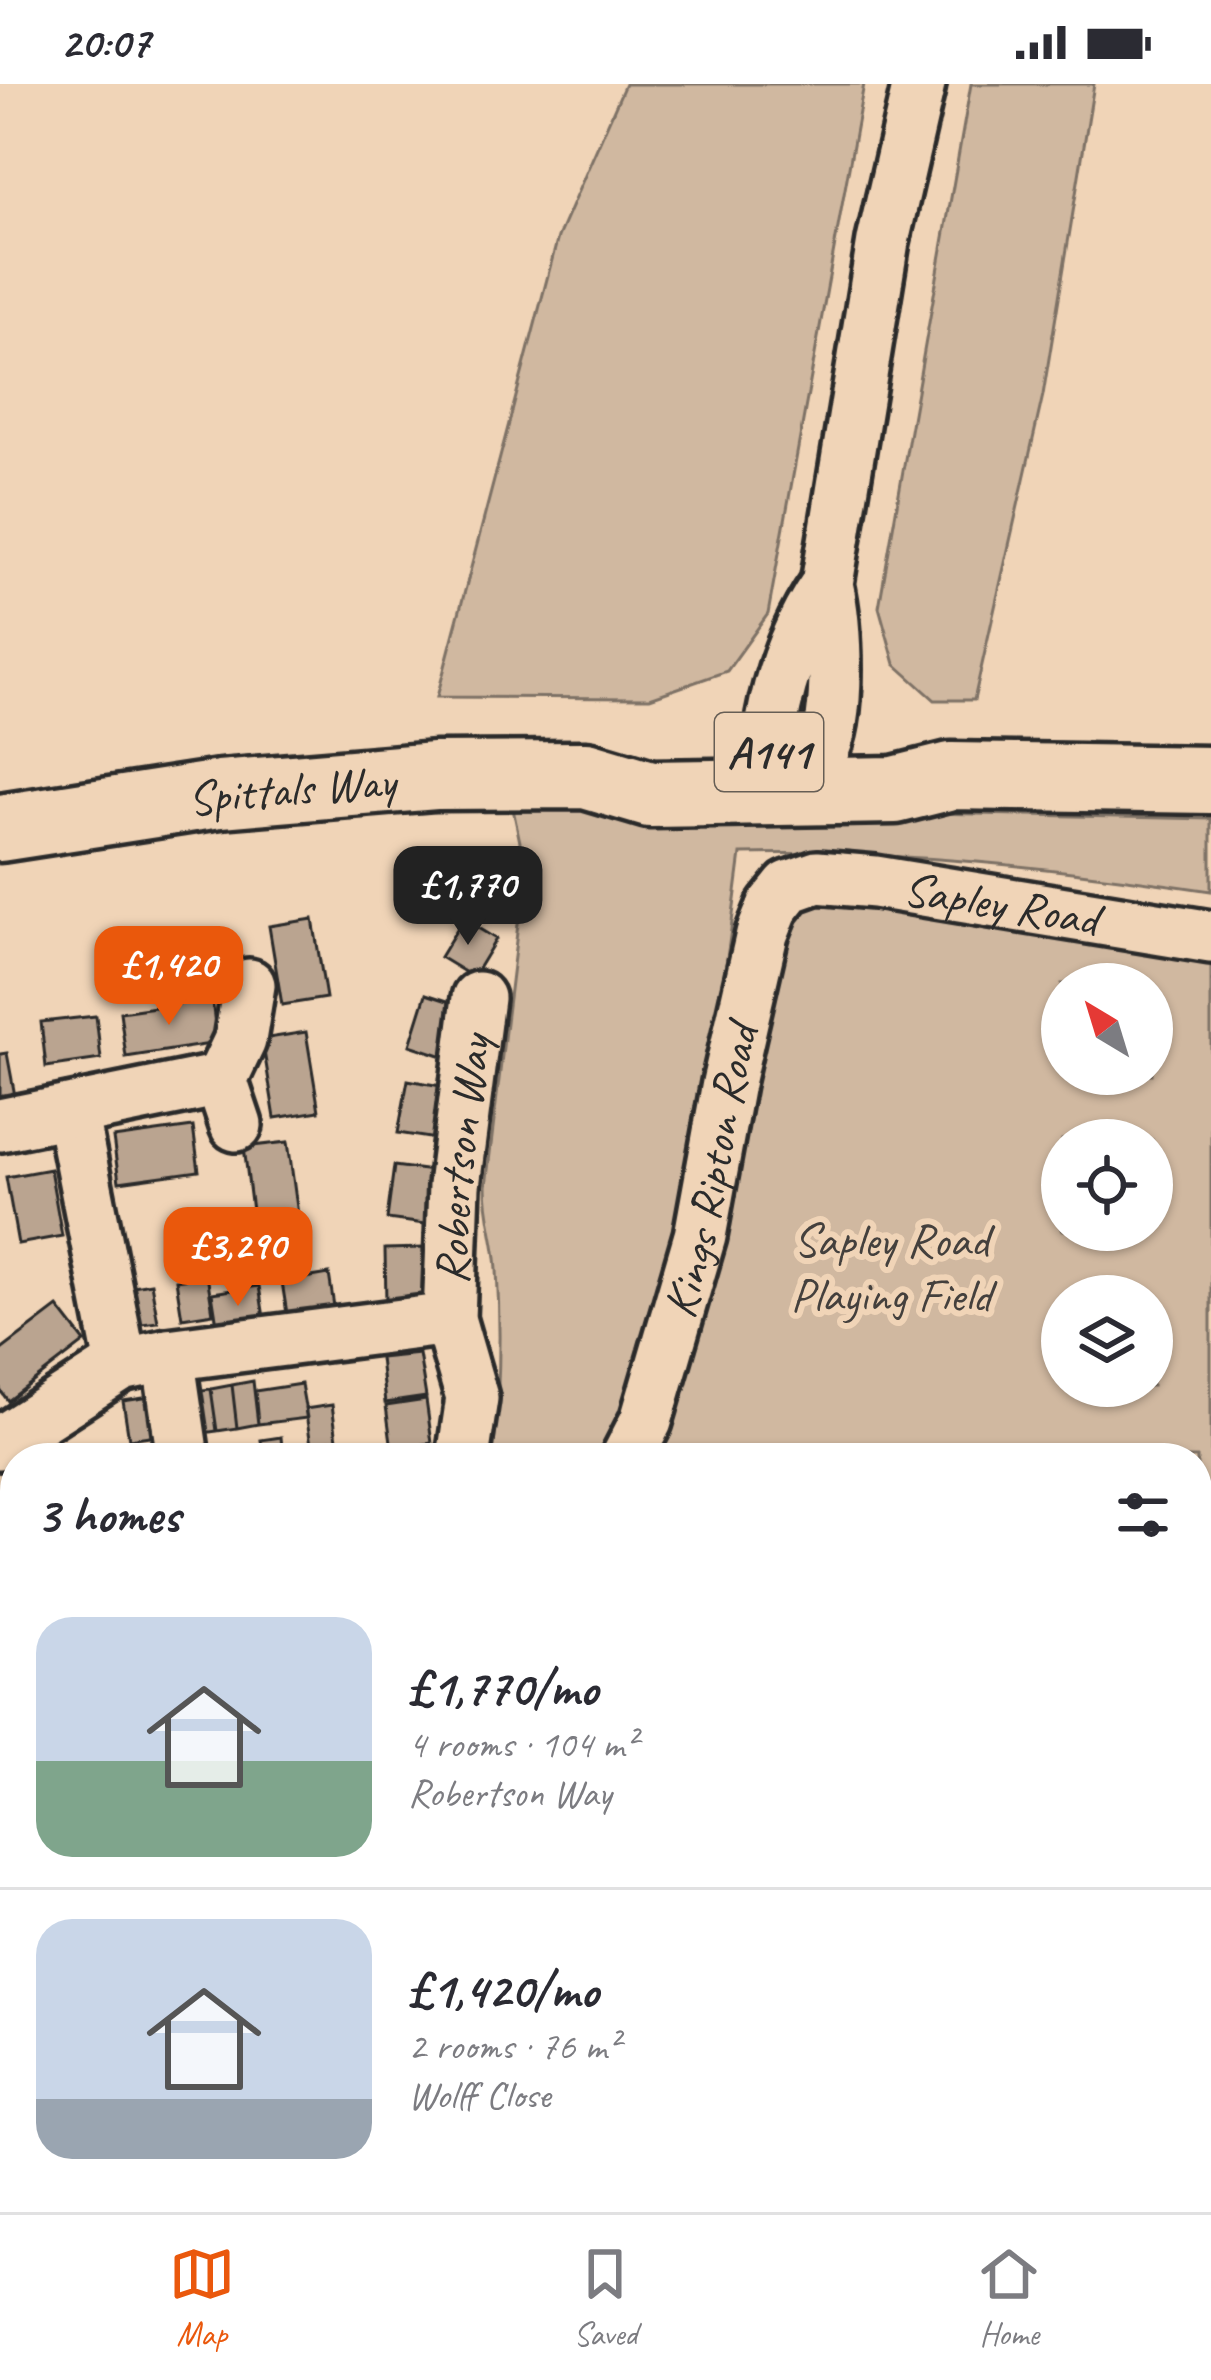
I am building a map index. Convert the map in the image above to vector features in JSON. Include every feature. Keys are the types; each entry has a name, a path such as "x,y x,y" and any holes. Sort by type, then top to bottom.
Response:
{"highway":[{"name":"Spittals Way","path":"0,828 220,794 434,776 586,775 650,794 795,764 895,790 951,776 1211,780"}],"street":[{"path":"795,764 772,714 804,618 826,584 883,242 919,84"},
{"name":"Sapley Road","path":"789,887 817,877 875,882 1211,937"},
{"name":"Kings Ripton Road","path":"635,1443 646,1421 700,1236 761,934 789,887"},
{"path":"0,1125 71,1111 229,1102 249,985"},
{"name":"Robertson Way","path":"465,1443 472,1398 449,1319 454,1186 478,998"},
{"path":"71,1111 145,1360 177,1443"},
{"name":"Robertson Way","path":"0,1442 145,1360 449,1319"}],"green space":[{"path":"625,84 864,84 768,614 727,671 650,698 437,697 558,237"},
{"path":"971,84 1094,84 1043,395 974,700 935,700 895,664 879,607"},
{"path":"512,804 1211,819 1211,891 977,862 741,854 700,1127 669,1262 625,1401 603,1443 494,1443 499,1317 486,1186 519,916 521,847"},
{"name":"Sapley Road Playing Field","path":"834,894 1005,929 1211,962 1211,1443 663,1443 713,1279 776,942 806,905"}],"building":[{"path":"313,919 326,998 282,1005 269,926"},
{"path":"463,919 496,939 473,977 440,957"},
{"path":"426,994 463,1006 446,1057 410,1045"},
{"path":"212,999 217,1043 126,1057 120,1012"},
{"path":"96,1016 101,1059 46,1067 41,1022"},
{"path":"306,1032 319,1111 275,1118 262,1039"},
{"path":"7,1053 15,1096 0,1099 0,1054"},
{"path":"408,1080 446,1087 436,1139 398,1133"},
{"path":"193,1127 199,1171 119,1182 113,1138"},
{"path":"288,1142 299,1222 254,1227 244,1147"},
{"path":"394,1166 432,1171 425,1224 387,1219"},
{"path":"50,1169 62,1236 18,1244 6,1177"},
{"path":"423,1248 425,1302 386,1303 385,1249"},
{"path":"329,1274 335,1313 288,1320 282,1282"},
{"path":"207,1275 213,1313 182,1318 176,1280"},
{"path":"151,1283 158,1322 126,1326 121,1288"},
{"path":"259,1286 265,1324 218,1331 212,1293"},
{"path":"58,1307 85,1342 8,1401 0,1390 0,1351"},
{"path":"419,1354 426,1397 385,1403 380,1358"},
{"path":"253,1381 258,1424 237,1428 232,1385"},
{"path":"301,1384 307,1418 258,1424 255,1391"},
{"path":"232,1385 237,1428 217,1431 211,1389"},
{"path":"211,1389 217,1431 196,1434 189,1391"},
{"path":"164,1395 170,1433 129,1439 123,1401"},
{"path":"426,1400 432,1443 391,1443 386,1406"},
{"path":"332,1405 337,1439 311,1443 305,1409"},
{"path":"281,1437 282,1443 262,1443"}]}
